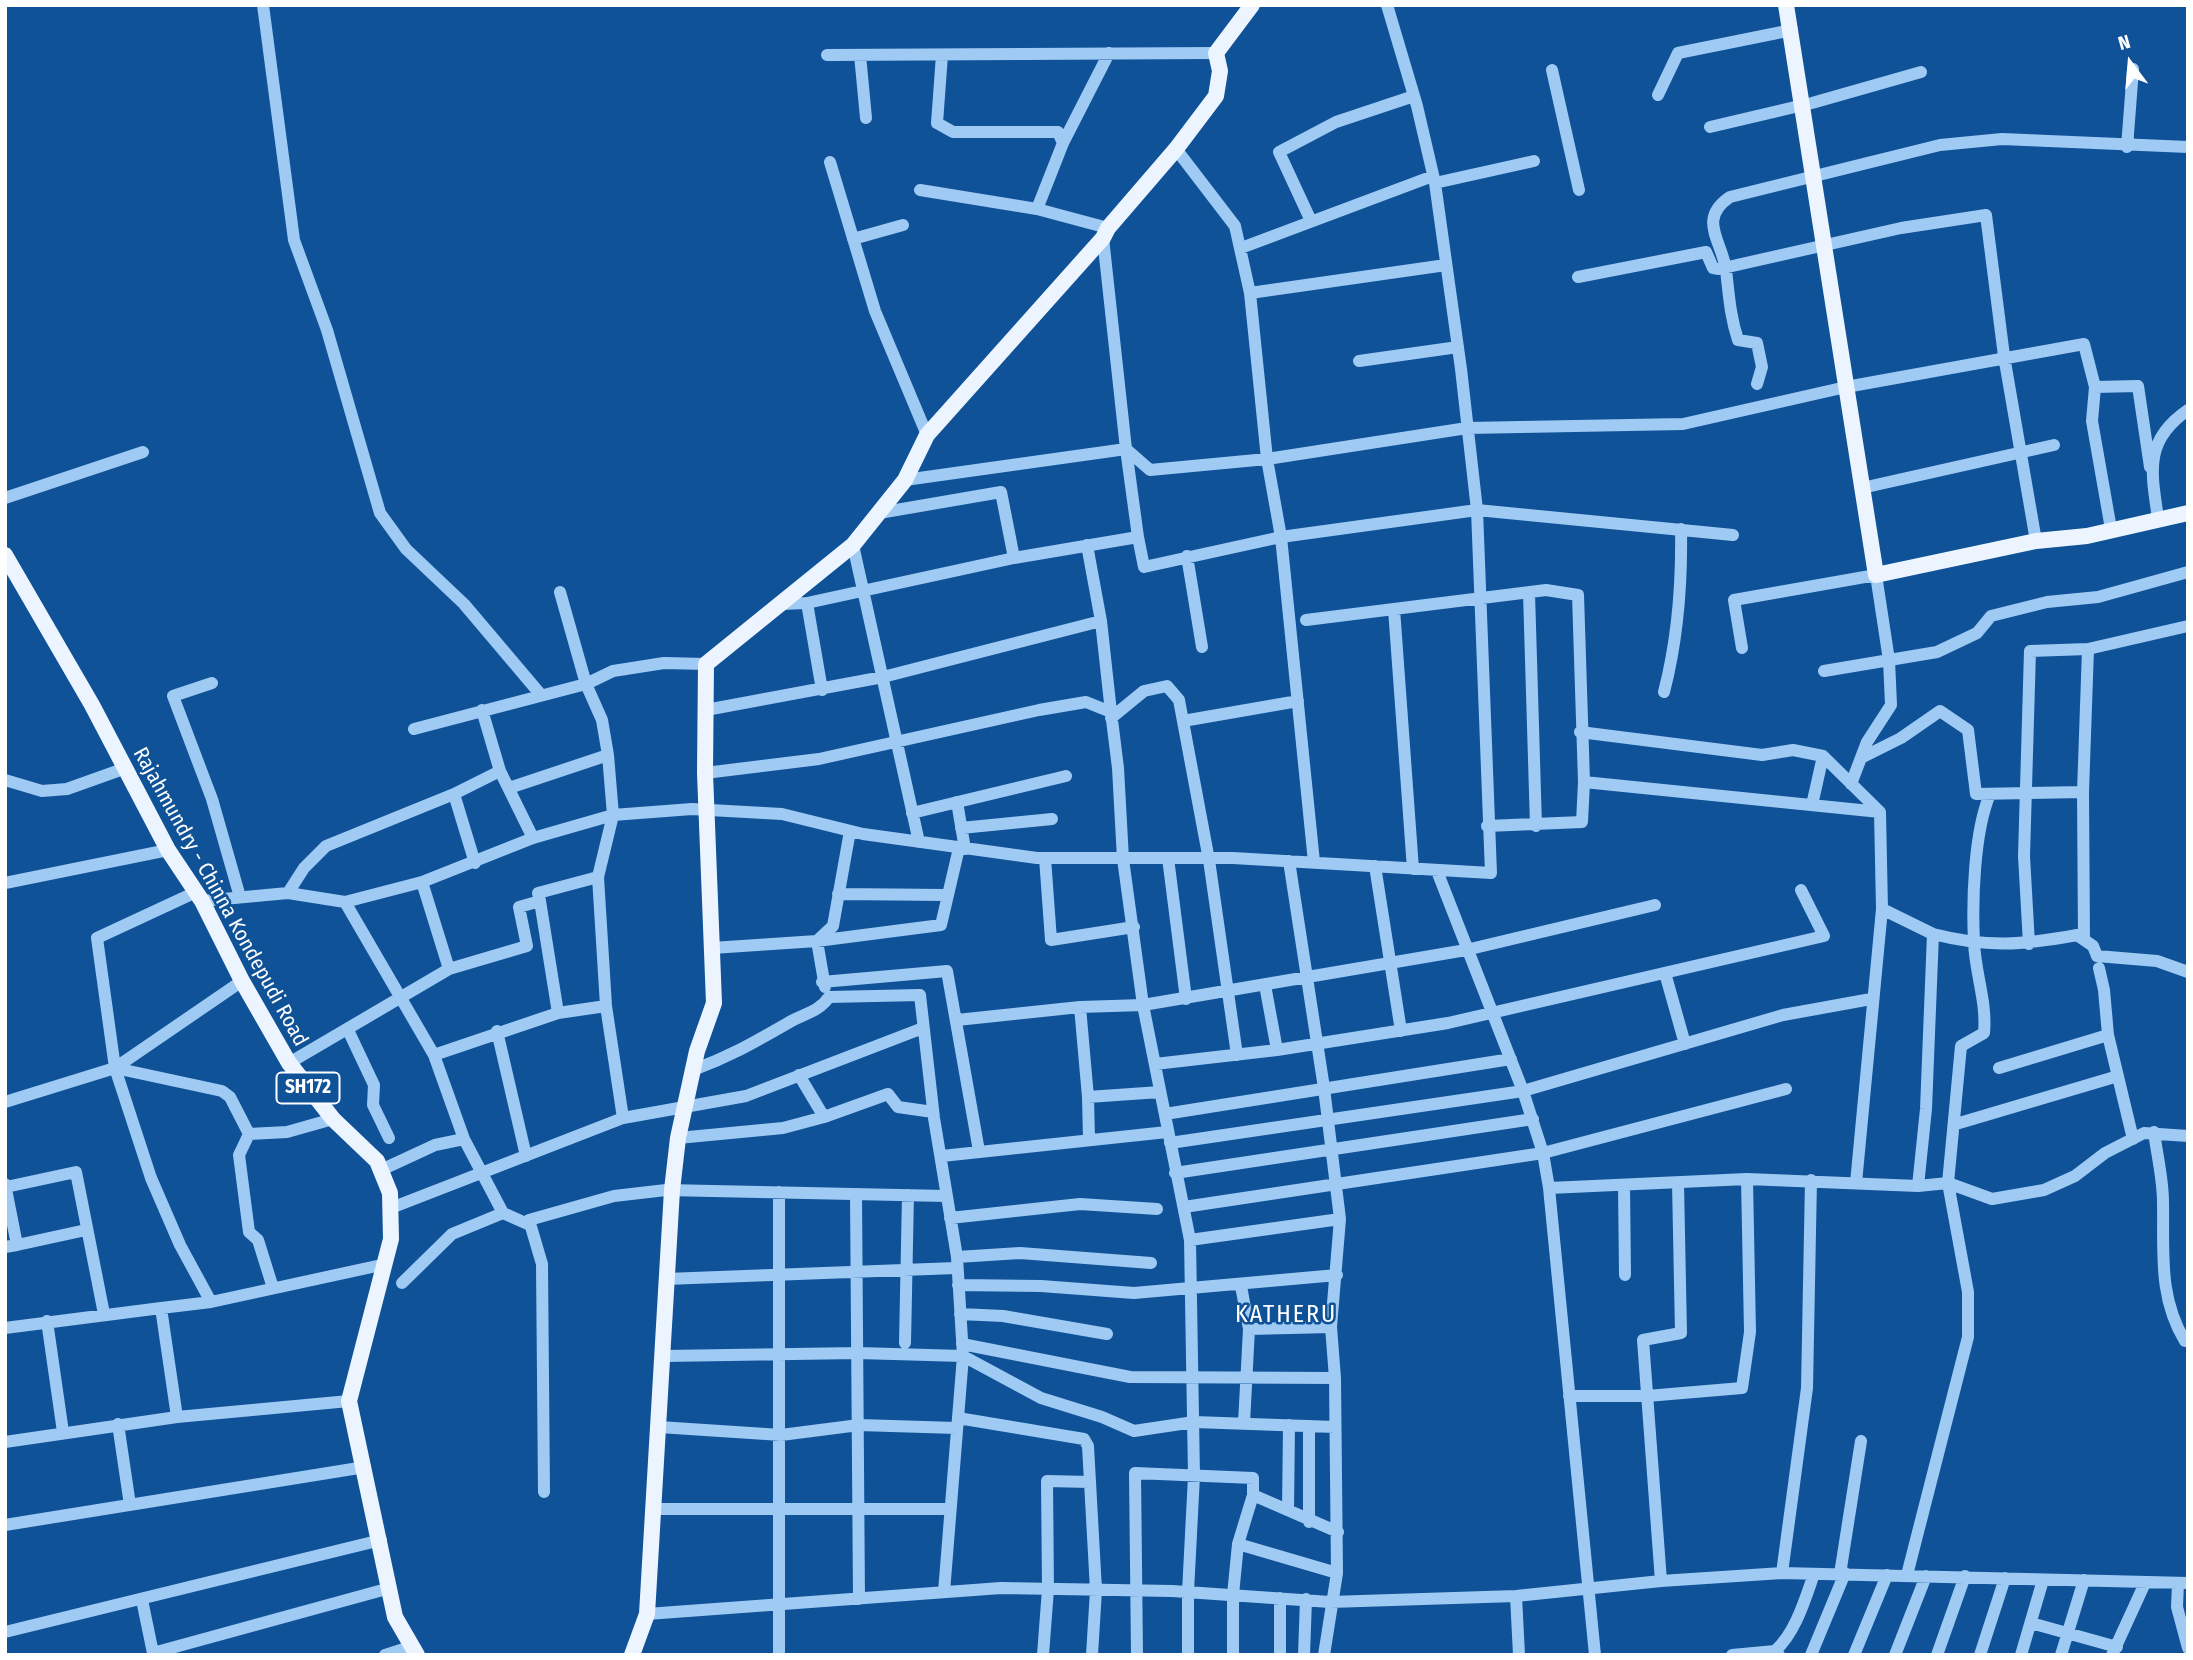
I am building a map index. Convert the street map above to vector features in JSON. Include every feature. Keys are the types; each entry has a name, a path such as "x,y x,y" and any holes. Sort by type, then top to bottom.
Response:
{"main road":[{"path":"632,1655 647,1614 664,1356 666,1279 678,1138 693,1070 714,1003 705,774 706,664 853,545 905,480 927,435 1105,233 1176,149 1216,96 1220,71 1216,53 1252,5"},
{"path":"1786,5 1876,575 2036,541 2087,536 2188,513"},
{"name":"Rajahmundry - Chinna Kondepudi Road","path":"5,555 92,705 123,769 168,850 199,896 242,981 289,1063 333,1119 377,1161 390,1193 391,1239 349,1401 381,1540 395,1617 413,1651"}],"street":[{"path":"262,5 294,240 327,330 380,513 406,549 464,604 541,695"},
{"path":"211,1301 180,1245 151,1178 116,1068 97,938 199,896 240,897 288,893 345,902 422,882 533,838 614,815 706,810 782,814 850,831 1045,858 1314,862 1491,873 1487,826 1477,510 1458,347 1434,179 1414,96 1387,5"},
{"path":"1658,95 1678,53 1791,30"},
{"path":"1037,209 1063,143 1109,53"},
{"path":"827,55 1216,53"},
{"path":"860,55 866,118"},
{"path":"942,55 937,123 953,132 1058,132 1063,143"},
{"path":"2127,147 2133,69"},
{"path":"1552,70 1579,190"},
{"path":"1710,127 1803,105 1921,72"},
{"path":"1311,221 1279,152 1336,122 1414,96"},
{"path":"1757,384 1762,367 1757,343 1738,340 1729,314 1726,268 1716,243 1714,226 1718,206 1730,197 1940,145 2003,139 2127,147 2188,147"},
{"path":"1176,149 1235,226 1250,293 1267,458 1281,537 1314,862"},
{"path":"830,162 875,311 927,435"},
{"path":"1241,248 1434,179 1534,162"},
{"path":"920,190 1037,209 1105,233 1126,449 1143,567 1281,537 1477,510 1733,535"},
{"path":"1578,277 1706,252 1713,268 1726,268 1901,228 1986,215 2004,356 2036,541"},
{"path":"853,239 903,225"},
{"path":"1250,293 1446,265"},
{"path":"905,480 1126,449 1150,470 1267,458 1467,428 1683,424 1846,387 2004,356 2084,344 2095,387 2092,421 2111,529"},
{"path":"1359,361 1458,347"},
{"path":"2095,387 2138,386 2158,518"},
{"path":"2150,467 2166,425 2188,410"},
{"path":"1862,488 2054,445"},
{"path":"5,498 142,452"},
{"path":"879,513 1001,492 1014,558"},
{"path":"1664,692 1675,650 1682,574 1681,529"},
{"path":"780,604 807,603 1014,558 1138,537"},
{"path":"853,545 919,842"},
{"path":"1087,545 1101,621 1118,768 1123,859 1143,1005 1189,1240 1194,1475 1188,1655"},
{"path":"1187,556 1202,647"},
{"path":"1824,671 1937,652 1977,633 1991,616 2048,602 2098,597 2188,572"},
{"path":"1742,648 1734,600 1876,575 1889,660 1892,705 1867,742 1851,784"},
{"path":"1306,620 1480,601 1546,590 1577,594 1580,732 1584,782 1581,822 1487,826"},
{"path":"560,592 586,684 601,720 608,755 614,815 598,877 606,1006 623,1118"},
{"path":"1529,593 1536,826"},
{"path":"807,603 822,690"},
{"path":"1394,609 1413,869"},
{"path":"706,710 883,677 1101,621"},
{"path":"2029,944 2025,856 2030,651 2088,649 2188,626"},
{"path":"2084,940 2083,792 2088,649"},
{"path":"414,729 586,684 614,671 664,663 706,664"},
{"path":"212,683 173,696 212,799 240,897"},
{"path":"1111,715 1144,691 1167,687 1179,700 1209,860 1237,1055"},
{"path":"1183,722 1298,701"},
{"path":"705,774 819,760 898,740 1086,702 1111,715"},
{"path":"482,710 500,771 533,838"},
{"path":"1861,758 1901,738 1940,711 1968,730 1976,794 2083,792"},
{"path":"1580,732 1762,755 1793,750 1823,755 1880,812 1882,909 1871,999 1856,1183"},
{"path":"509,789 608,755"},
{"path":"1812,805 1823,755"},
{"path":"5,780 43,791 67,789 123,769"},
{"path":"288,893 303,868 326,846 454,794 500,771"},
{"path":"912,813 1066,776"},
{"path":"1584,782 1880,812"},
{"path":"454,794 475,863"},
{"path":"1907,1575 1968,1337 1968,1292 1948,1184 1956,1124 1961,1046 1984,1033 1986,1015 1973,944 1980,818 1990,794"},
{"path":"712,948 817,941 941,925 947,895 962,848 957,802"},
{"path":"961,828 1052,819"},
{"path":"817,941 834,926 850,831"},
{"path":"5,883 168,850"},
{"path":"1045,858 1051,940 1134,927"},
{"path":"1168,858 1186,999"},
{"path":"1289,862 1318,1044 1340,1219 1331,1326 1335,1378 1337,1573 1330,1602 1324,1655"},
{"path":"1375,866 1401,1031"},
{"path":"1437,871 1511,1059 1543,1153 1549,1188 1595,1655"},
{"path":"558,1013 538,893 598,877"},
{"path":"422,882 449,969"},
{"path":"1155,1064 1318,1044 1492,1014 1824,936 1801,890"},
{"path":"838,894 947,895"},
{"path":"289,1063 449,969 527,946 519,907 540,901"},
{"path":"345,902 434,1055 464,1139 503,1213 530,1225"},
{"path":"957,1020 1186,999 1466,950 1655,905"},
{"path":"1882,909 1933,934 1973,944 2029,944 2077,935 2093,946 2097,956 2157,961 2188,972"},
{"path":"1918,1186 1926,1109 1933,934"},
{"path":"817,941 822,982 829,997"},
{"path":"2099,968 2108,1013 2108,1035 2133,1139"},
{"path":"822,982 947,971 979,1151"},
{"path":"1665,972 1685,1044"},
{"path":"5,1102 116,1068 242,981"},
{"path":"1265,985 1277,1050"},
{"path":"829,997 920,995 933,1112 942,1156 956,1262 963,1350 944,1592"},
{"path":"693,1070 739,1053 789,1022 823,1006 829,997"},
{"path":"942,1156 1088,1139 1169,1138 1328,1122 1523,1091 1783,1015 1871,999"},
{"path":"434,1055 497,1031 558,1013 606,1006"},
{"path":"1080,1007 1088,1097 1088,1139"},
{"path":"391,1208 623,1118 746,1096 923,1028"},
{"path":"348,1030 374,1085 373,1105 389,1138"},
{"path":"497,1031 526,1156"},
{"path":"2000,1068 2108,1035"},
{"path":"1164,1114 1511,1059"},
{"path":"116,1068 222,1091 230,1097 249,1134"},
{"path":"799,1075 824,1117"},
{"path":"1956,1124 2118,1076"},
{"path":"1184,1207 1543,1153 1786,1089"},
{"path":"1088,1097 1160,1091"},
{"path":"678,1138 783,1128 824,1117 888,1094 898,1107 933,1112"},
{"path":"249,1134 288,1132 333,1119"},
{"path":"1175,1174 1533,1119"},
{"path":"2154,1132 2163,1199 2165,1291 2173,1322 2185,1341 2188,1340"},
{"path":"1549,1188 1811,1180 1918,1186 1948,1184 1992,1199 2044,1190 2075,1176 2105,1153 2154,1132 2188,1136"},
{"path":"249,1134 239,1155 246,1213 249,1232 258,1240 273,1288"},
{"path":"381,1170 435,1145 464,1139"},
{"path":"86,1230 11,1246 6,1186 76,1172 104,1314"},
{"path":"1569,1396 1647,1396 1742,1388 1750,1332 1747,1180"},
{"path":"1782,1573 1807,1388 1811,1180"},
{"path":"1661,1581 1643,1340 1681,1333 1678,1183"},
{"path":"1624,1185 1625,1275"},
{"path":"544,1492 542,1264 529,1220 601,1200 672,1190 946,1196"},
{"path":"779,1192 779,1655"},
{"path":"856,1194 859,1600"},
{"path":"905,1343 908,1195"},
{"path":"950,1218 1080,1204 1157,1209"},
{"path":"402,1283 452,1234 503,1213"},
{"path":"1189,1240 1340,1219"},
{"path":"666,1279 906,1270 1020,1253 1151,1263"},
{"path":"5,1328 211,1301 386,1264"},
{"path":"958,1285 1041,1286 1134,1293 1190,1286 1241,1286 1337,1275"},
{"path":"1241,1286 1249,1329 1244,1423"},
{"path":"161,1308 177,1417"},
{"path":"960,1314 1003,1316 1107,1334"},
{"path":"47,1321 63,1432"},
{"path":"1249,1329 1331,1326"},
{"path":"963,1350 1041,1398 1102,1417 1133,1431 1194,1422 1335,1427"},
{"path":"664,1356 963,1350 1130,1377 1246,1375 1335,1378"},
{"path":"5,1443 118,1424 349,1401"},
{"path":"659,1427 781,1435 859,1425 957,1423 1084,1439 1088,1446 1096,1590 1092,1655"},
{"path":"118,1424 130,1504"},
{"path":"1288,1510 1289,1425"},
{"path":"1309,1426 1309,1522"},
{"path":"1811,1655 1843,1574 1861,1441"},
{"path":"5,1525 365,1467"},
{"path":"1138,1655 1135,1474 1253,1478 1253,1495 1238,1544 1233,1595 1233,1655"},
{"path":"1043,1655 1048,1589 1047,1481 1090,1482"},
{"path":"1253,1495 1309,1522 1338,1532"},
{"path":"654,1509 780,1506 950,1508"},
{"path":"5,1632 381,1540"},
{"path":"1238,1544 1337,1573"},
{"path":"647,1614 944,1592 1048,1589 1188,1592 1330,1602 1516,1596 1661,1581 1782,1573 1965,1576 2183,1583 2188,1648"},
{"path":"1737,1654 1777,1653 1800,1611 1814,1574"},
{"path":"1854,1655 1887,1575"},
{"path":"1895,1655 1926,1576"},
{"path":"1937,1655 1965,1576"},
{"path":"1980,1655 2005,1578"},
{"path":"2021,1655 2043,1580"},
{"path":"2061,1655 2084,1580"},
{"path":"2031,1623 2069,1633 2114,1651 2145,1583"},
{"path":"142,1600 153,1653 390,1588"},
{"path":"1516,1596 1519,1655"},
{"path":"1280,1598 1280,1655"},
{"path":"1304,1655 1306,1599"},
{"path":"385,1655 413,1651"}],"district":[{"name":"KATHERU","path":"1286,1315"}]}
